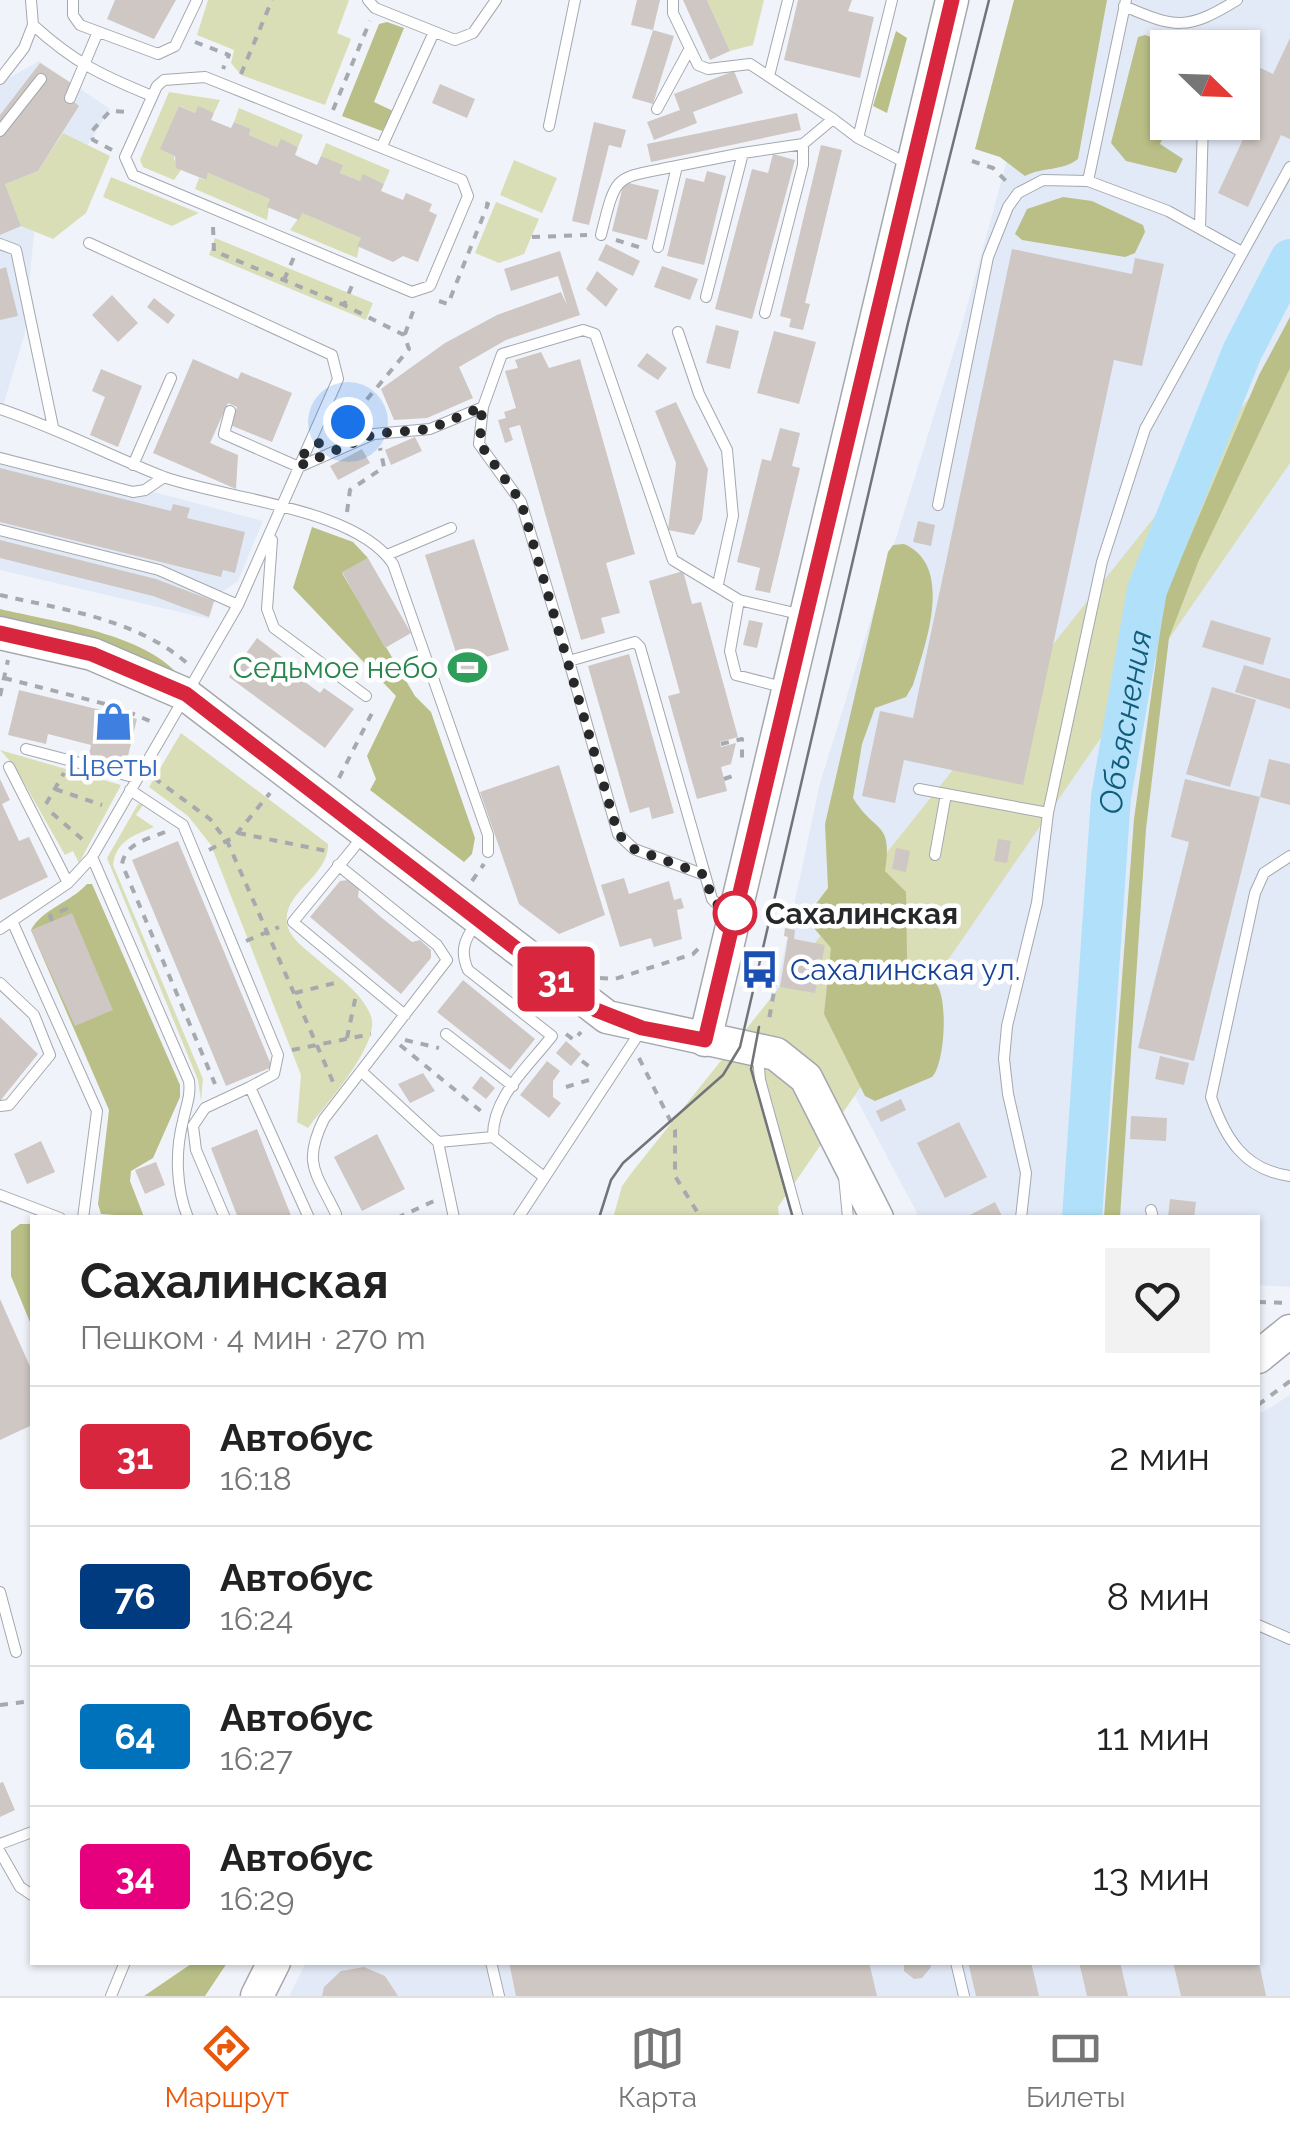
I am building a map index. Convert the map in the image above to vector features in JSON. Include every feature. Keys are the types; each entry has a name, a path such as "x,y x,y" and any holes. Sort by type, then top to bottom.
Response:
{"main road":[{"path":"705,1040 952,0"},
{"path":"5,646 92,654 192,684 356,844 479,920 596,1010 637,1036 705,1040 761,1051 792,1063 806,1078 876,1215"},
{"path":"1260,1325 1290,1329"},
{"path":"1260,1355 1290,1329"},
{"path":"256,1996 272,1965"}],"lane":[{"path":"0,78 24,48 33,25 32,0"},
{"path":"73,0 73,15 80,25 158,54 175,46 197,0"},
{"path":"372,4 455,40 472,33 496,0"},
{"path":"549,126 575,0"},
{"path":"673,0 674,13 698,65 708,68 739,62 769,76 858,138 912,165"},
{"path":"769,76 788,0"},
{"path":"858,138 892,0"},
{"path":"1088,181 1125,3 1170,26 1192,22 1236,0"},
{"path":"33,25 84,68 152,96"},
{"path":"382,146 434,32"},
{"path":"70,98 97,34"},
{"path":"657,109 689,50"},
{"path":"205,77 236,87 462,180 468,196 430,286 412,292 133,175 125,157 152,96 164,80 205,77"},
{"path":"0,131 41,79"},
{"path":"601,235 614,184 624,177 803,144 833,119"},
{"path":"1200,228 1202,140"},
{"path":"765,313 803,165 803,144"},
{"path":"706,298 743,154"},
{"path":"658,247 677,166"},
{"path":"1021,1215 1026,1173 1004,1059 1007,1026 1039,890 1048,814 1102,562 1128,476 1166,385 1290,167"},
{"path":"938,504 988,256 1008,207 1018,193 1044,180 1088,181 1168,211 1242,252"},
{"path":"0,929 68,883 94,854 238,605 338,379 332,354 89,243"},
{"path":"0,244 16,250 53,427"},
{"path":"705,875 634,849 618,834 521,502 480,444 482,407 502,354 583,330 595,334 673,560 739,600 805,616"},
{"path":"678,332 698,394 727,450 733,516 718,584"},
{"path":"133,464 171,378"},
{"path":"230,411 224,434 299,466 374,434 430,429 482,407"},
{"path":"0,409 53,427 164,476 218,494 282,504 346,528 387,555 488,835 488,852"},
{"path":"0,458 133,492 145,490 164,476"},
{"path":"387,555 452,528"},
{"path":"0,530 158,570 238,605"},
{"path":"273,530 267,609 274,628 366,696"},
{"path":"739,600 730,651 736,675 788,688"},
{"path":"569,661 634,642 640,647 712,899 733,920"},
{"path":"26,749 139,774"},
{"path":"9,766 68,883"},
{"path":"919,789 1048,814"},
{"path":"130,790 183,825 278,1055 274,1074 196,1117 192,1134 223,1215"},
{"path":"936,855 946,794"},
{"path":"356,844 292,922 405,1015"},
{"path":"94,854 189,1081 191,1093 178,1157 181,1200 187,1215"},
{"path":"1290,856 1264,873 1255,892 1211,1097 1220,1125 1243,1158 1273,1174 1290,1176"},
{"path":"336,1214 310,1158 324,1119 443,968 444,952 338,865"},
{"path":"479,920 466,937 462,958 468,970 552,1036 497,1106 493,1137"},
{"path":"12,921 97,1111 83,1215"},
{"path":"0,983 39,1023 50,1054 9,1105 0,1106"},
{"path":"446,1034 513,1086"},
{"path":"520,1215 637,1036"},
{"path":"761,1051 757,1068 797,1215"},
{"path":"361,1071 438,1142 453,1215"},
{"path":"250,1087 308,1215"},
{"path":"438,1142 493,1137 544,1177"},
{"path":"847,1215 842,1183 848,1160"},
{"path":"0,1195 52,1215"},
{"path":"0,1592 16,1652"},
{"path":"1260,1626 1290,1639"},
{"path":"0,1844 30,1833"},
{"path":"0,1852 20,1888 30,1894"},
{"path":"111,1996 124,1965"},
{"path":"493,1965 499,1996"},
{"path":"957,1965 964,1996"}],"path":[{"path":"236,87 272,0"},
{"path":"328,124 372,4"},
{"path":"195,42 229,55"},
{"path":"124,110 100,117 90,135 125,157"},
{"path":"972,161 993,168 1018,193"},
{"path":"448,304 488,204 482,202"},
{"path":"213,209 214,251 344,305 404,335 409,349 348,422 304,454"},
{"path":"284,280 299,245"},
{"path":"344,305 359,270"},
{"path":"346,528 350,490 384,466 374,434"},
{"path":"0,595 105,620 144,636 173,651 192,684"},
{"path":"0,696 5,646"},
{"path":"4,678 117,708 165,728"},
{"path":"337,782 368,729 374,711 366,696"},
{"path":"738,790 751,734"},
{"path":"720,744 742,739 742,771"},
{"path":"724,779 742,771"},
{"path":"139,774 195,805 228,843 340,1098"},
{"path":"94,854 44,806 54,789 118,810"},
{"path":"196,855 228,843 273,789"},
{"path":"183,825 134,845 124,853 122,864 222,1100"},
{"path":"238,834 356,844"},
{"path":"469,884 488,852"},
{"path":"258,937 292,922"},
{"path":"588,974 615,980 693,954 702,944"},
{"path":"760,970 777,975 761,1051"},
{"path":"295,993 360,978 347,1038"},
{"path":"559,1028 574,1040 584,1028 574,1020"},
{"path":"389,1036 493,1120"},
{"path":"305,1046 389,1036 434,1048 458,1043"},
{"path":"637,1036 671,1119 675,1176 699,1215"},
{"path":"566,1086 590,1080 602,1060"},
{"path":"582,1061 596,1070"},
{"path":"404,1215 441,1198"},
{"path":"418,1209 421,1215"},
{"path":"1260,1302 1290,1303"},
{"path":"1260,1403 1290,1381"},
{"path":"0,1705 30,1702"}],"shaded area":[{"path":"1051,0 1290,0 1290,1287 1260,1285 1260,1215 918,1215 812,1015 772,1008 820,783 961,328"},
{"path":"39,61 110,109 34,232 25,333 0,416 0,83"},
{"path":"0,451 263,521 238,581 216,596 209,619 0,570"},
{"path":"1290,1395 1290,1996 289,1996 304,1965 1260,1965 1260,1414"}],"green space":[{"path":"208,0 349,0 337,33 351,39 325,105 241,75 231,63 234,50 197,35"},
{"path":"707,0 764,0 753,45 730,51"},
{"path":"1014,0 1107,0 1078,159 1025,176 1000,157 975,149"},
{"path":"387,22 404,28 374,102 393,111 382,131 342,116 379,24"},
{"path":"896,31 907,38 887,113 873,106"},
{"path":"1138,37 1150,37 1150,140 1162,140 1160,144 1183,159 1176,173 1126,161 1111,143"},
{"path":"169,92 220,100 214,113 198,107 195,113 180,106 174,159 181,170 174,180 143,167 140,160"},
{"path":"239,108 303,135 298,147 281,140 277,147 249,135 251,129 234,122"},
{"path":"63,133 110,156 86,213 53,239 21,226 5,184 38,171"},
{"path":"326,143 390,170 384,184 364,175 360,181 340,173 342,165 321,156"},
{"path":"514,160 557,178 542,213 500,195"},
{"path":"208,173 270,199 267,220 195,189 199,178 205,180"},
{"path":"111,177 199,213 172,226 103,197"},
{"path":"1063,197 1092,201 1143,225 1145,232 1135,253 1125,257 1022,240 1015,234 1027,209"},
{"path":"496,202 539,219 524,254 499,263 475,253"},
{"path":"302,213 361,238 357,258 290,230"},
{"path":"215,238 373,303 366,320 209,255"},
{"path":"1290,317 1290,368 1199,560 1169,638 1146,829 1120,1215 1104,1215 1134,819 1165,596 1259,375"},
{"path":"1290,347 1290,463 778,1207 779,1215 614,1215 622,1186"},
{"path":"312,527 353,542 368,558 342,573 415,696 431,712 475,838 472,854 464,862 370,790 376,779 367,756 396,696 293,588"},
{"path":"904,544 920,555 929,570 929,629 906,697 875,708 862,744 853,798 884,835 885,871 906,892 907,959 937,985 943,1004 944,1032 940,1059 932,1077 875,1101 865,1096 824,1014 831,948 813,927 809,913 828,888 825,824 888,552 893,545"},
{"path":"0,609 117,638 159,658 175,671 97,640 0,618"},
{"path":"181,733 328,844 321,866 291,903 287,924 299,944 361,999 371,1016 372,1028 350,1074 308,1128 297,1122 301,1075 211,845 188,816 149,787"},
{"path":"0,750 121,785 79,863 73,851 65,855 15,767"},
{"path":"138,804 143,805 136,815 154,827 122,845 113,865 203,1079 201,1101 198,1080 107,858"},
{"path":"92,884 180,1085 180,1097 153,1158 131,1171 130,1181 143,1215 101,1214 98,1204 109,1110 31,930 42,916"},
{"path":"20,1224 30,1224 30,1322 11,1276 11,1231"},
{"path":"190,1965 226,1965 205,1996 144,1996"}],"building":[{"path":"115,0 176,0 154,39 107,19"},
{"path":"637,0 660,0 653,30 631,25"},
{"path":"683,0 707,0 730,51 710,60"},
{"path":"798,0 852,0 848,11 874,17 860,78 784,60"},
{"path":"653,30 674,36 653,104 632,98"},
{"path":"1290,38 1290,139 1281,135 1248,207 1218,193 1243,140 1260,140 1260,68 1273,74"},
{"path":"40,63 71,83 66,95 79,106 38,171 5,184 21,226 0,235 0,115"},
{"path":"734,71 743,93 693,112 697,123 654,140 647,122 680,110 674,94"},
{"path":"440,84 475,99 467,118 432,103"},
{"path":"179,106 195,113 198,106 214,113 211,120 231,128 234,122 251,129 249,135 277,147 281,139 298,147 295,155 317,165 321,156 343,165 340,173 360,181 363,174 384,184 381,191 403,200 406,193 432,204 429,211 437,215 418,262 403,256 393,262 357,246 361,238 302,213 299,220 267,207 270,199 208,173 206,180 176,168 175,156 160,149"},
{"path":"797,113 801,130 651,162 647,144"},
{"path":"594,122 626,130 621,148 609,145 589,225 572,221"},
{"path":"821,145 842,150 805,303 810,304 803,330 789,327 791,319 780,316"},
{"path":"773,154 795,160 752,319 715,309 752,169 768,173"},
{"path":"707,171 726,176 704,265 667,256 686,178 704,182"},
{"path":"624,182 659,190 647,240 612,231"},
{"path":"606,244 640,261 633,276 598,260"},
{"path":"1012,249 1132,274 1135,258 1164,264 1142,366 1114,360 1023,785 904,760 895,803 862,796 880,711 913,718"},
{"path":"560,251 580,315 506,340 459,367 473,398 427,418 394,420 381,389 445,343 497,315 561,292 567,305 558,276 511,291 504,269"},
{"path":"662,266 698,279 690,300 654,287"},
{"path":"6,267 18,316 0,320 0,269"},
{"path":"597,271 618,289 606,307 586,289"},
{"path":"112,295 138,323 118,342 92,315"},
{"path":"154,298 175,315 168,324 147,307"},
{"path":"716,325 739,331 730,369 706,363"},
{"path":"774,331 816,342 799,404 757,393"},
{"path":"541,352 549,368 580,359 635,554 606,563 620,613 601,618 605,633 581,640 520,425 509,428 513,440 505,443 498,420 506,418 504,412 516,408 505,371 518,368 515,360"},
{"path":"647,353 667,368 658,380 637,366"},
{"path":"193,359 238,379 241,372 292,393 272,442 230,425 237,407 228,403 210,443 238,455 236,489 153,453"},
{"path":"101,369 142,386 118,447 90,435 105,397 92,391"},
{"path":"676,402 708,469 702,520 694,535 668,530 676,463 655,411"},
{"path":"780,428 800,433 792,466 800,468 770,593 755,590 760,568 737,562 762,459 771,461"},
{"path":"415,437 422,451 391,465 385,450"},
{"path":"362,449 370,463 338,480 330,466"},
{"path":"0,468 171,511 173,504 190,508 187,518 245,532 235,573 223,570 221,577 0,522"},
{"path":"918,521 935,525 931,546 913,542"},
{"path":"474,539 509,650 483,658 488,674 465,681 425,555"},
{"path":"0,540 156,579 214,601 209,617 153,596 0,558"},
{"path":"368,558 411,633 385,648 342,572"},
{"path":"683,571 692,604 701,602 738,737 720,742 721,747 736,743 731,764 721,767 727,791 697,799 668,696 680,693 649,581"},
{"path":"749,620 763,623 757,648 743,645"},
{"path":"1211,620 1271,638 1263,665 1202,647"},
{"path":"257,638 287,661 283,666 320,693 324,688 354,709 325,748 229,677"},
{"path":"629,654 674,813 652,819 649,807 630,813 588,666"},
{"path":"1244,665 1290,679 1290,709 1235,692"},
{"path":"1212,687 1256,700 1230,787 1186,774"},
{"path":"19,690 137,719 126,764 89,755 91,745 48,734 46,744 8,735"},
{"path":"1269,759 1290,764 1290,805 1260,797"},
{"path":"559,765 605,915 559,934 519,904 480,792"},
{"path":"0,779 10,800 2,804 19,841 29,837 48,877 0,900"},
{"path":"1185,779 1260,797 1194,1061 1138,1048 1189,842 1171,837"},
{"path":"998,839 1011,841 1007,863 994,861"},
{"path":"178,841 272,1067 226,1086 132,860"},
{"path":"896,848 910,851 906,872 892,869"},
{"path":"624,878 629,894 669,881 674,900 681,898 684,908 677,910 682,939 654,947 651,938 620,947 601,885"},
{"path":"348,880 359,889 358,897 382,918 412,942 420,940 431,950 431,958 401,994 310,917 340,881"},
{"path":"72,913 113,1010 75,1026 31,930"},
{"path":"785,928 795,930 794,939 825,945 815,993 780,987 788,937 784,936"},
{"path":"463,980 535,1039 510,1070 437,1012"},
{"path":"0,1017 38,1054 0,1101"},
{"path":"566,1041 581,1054 571,1066 556,1053"},
{"path":"1160,1056 1189,1063 1184,1085 1155,1079"},
{"path":"547,1061 560,1071 553,1081 553,1097 561,1103 549,1118 520,1095"},
{"path":"423,1073 435,1091 410,1103 398,1084"},
{"path":"481,1076 495,1088 486,1099 472,1088"},
{"path":"901,1099 906,1110 881,1122 876,1111"},
{"path":"1131,1116 1167,1118 1166,1141 1130,1139"},
{"path":"959,1122 987,1177 945,1198 917,1143"},
{"path":"257,1129 291,1215 237,1215 211,1148"},
{"path":"377,1134 405,1189 362,1211 334,1157"},
{"path":"41,1141 55,1172 27,1184 14,1154"},
{"path":"156,1162 165,1185 145,1194 135,1170"},
{"path":"1170,1199 1196,1202 1194,1215 1168,1215"},
{"path":"995,1202 1002,1215 970,1215"},
{"path":"0,1299 30,1366 30,1426 0,1440"},
{"path":"3,1782 15,1810 0,1817 0,1783"},
{"path":"510,1965 870,1965 877,1996 516,1996"},
{"path":"904,1965 931,1967 922,1978 914,1979 904,1971"},
{"path":"969,1965 1032,1965 1039,1996 976,1996"},
{"path":"1080,1965 1121,1965 1128,1996 1087,1996"},
{"path":"1174,1965 1260,1965 1266,1996 1181,1996"},
{"path":"364,1967 385,1976 398,1996 322,1996 324,1987 341,1971"}],"waterway":[{"name":"Объяснения","path":"1082,1215 1111,797 1147,590 1242,352 1290,259"}],"tram line":[{"path":"600,1215 611,1180 623,1163 723,1075 740,1047 908,323 989,0"},
{"path":"759,1027 751,1069 792,1215"}],"bus line":[{"name":"31","path":"0,633 92,654 157,678 186,694 596,1010 642,1028 705,1040 952,0"}],"place":[{"name":"Седьмое небо","path":"468,667"},
{"name":"Цветы","path":"113,721"},
{"name":"Сахалинская","path":"735,913"},
{"name":"Сахалинская ул.","path":"760,969"}],"route":[{"path":"348,422 304,454 299,466 374,434 430,429 482,407 480,444 521,502 618,834 634,849 705,875 712,899 733,920 736,909 735,913"}]}
